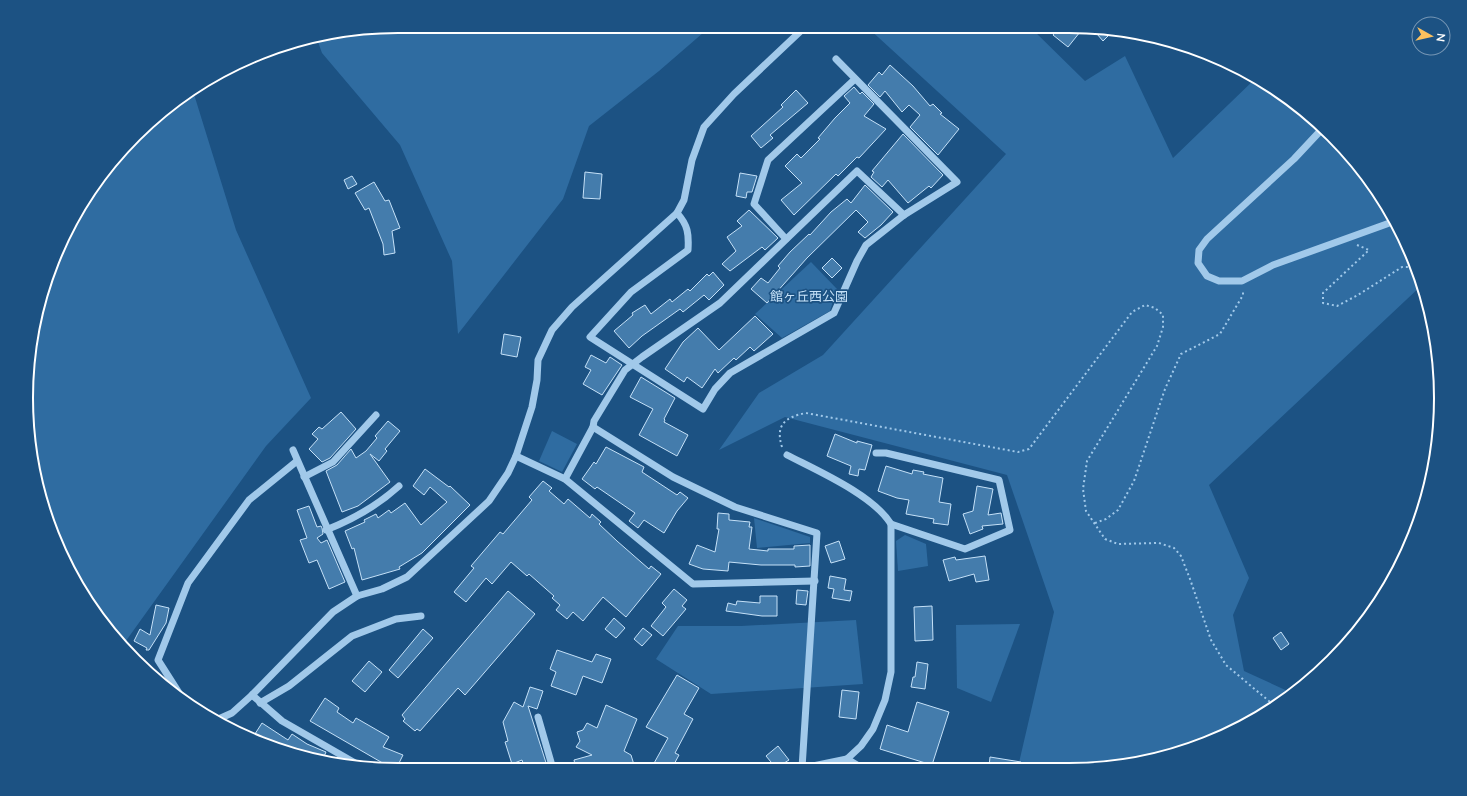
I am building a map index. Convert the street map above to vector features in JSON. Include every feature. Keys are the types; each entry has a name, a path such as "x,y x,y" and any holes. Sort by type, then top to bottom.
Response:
{"street":[{"path":"222,717 232,713 252,695 333,612 357,596 382,589 407,577 488,501 508,473 516,456 532,407 537,380 538,360 552,330 572,307 677,213 684,200 692,160 704,128 734,94 799,33"},
{"path":"677,213 687,226 689,232 688,250 631,292 590,337 703,409 715,389 730,373 834,313 857,261 866,245 904,215 957,182 836,59"},
{"path":"786,239 754,204 768,160 856,79"},
{"path":"1319,132 1294,159 1207,239 1199,250 1198,263 1207,276 1219,281 1242,281 1273,265 1389,223"},
{"path":"565,479 593,427 594,421 625,370 720,303 857,171 904,215"},
{"path":"304,477 333,462 376,415"},
{"path":"593,427 673,477 735,507 818,533 802,763"},
{"path":"293,450 326,530 357,596"},
{"path":"787,455 830,477 875,506 891,524 965,549 1010,530 999,480 886,453 876,453"},
{"path":"516,456 565,479 693,584 815,581"},
{"path":"176,688 158,660 188,583 249,500 298,461"},
{"path":"326,530 355,519 384,500 399,486"},
{"path":"827,763 847,759 861,746 873,729 885,700 891,672 891,524"},
{"path":"260,703 289,686 352,636 396,619 421,616"},
{"path":"252,695 282,721 350,760"},
{"path":"538,717 551,763"},
{"path":"847,759 854,763"}],"path":[{"path":"1344,239 1369,250 1323,293 1323,303 1337,306 1358,295 1402,267 1410,267"},
{"path":"1095,523 1106,519 1118,510 1134,481 1165,389 1181,354 1220,334 1243,295 1242,281"},
{"path":"787,455 781,446 779,434 783,422 794,416 806,413 1018,452 1029,449 1132,312 1145,305 1155,308 1163,315 1163,327 1157,346 1087,461 1083,489 1086,511 1105,539 1118,544 1159,543 1174,548 1181,556 1210,640 1226,665 1270,702"}],"green space":[{"path":"703,33 659,71 589,126 563,199 458,334 452,261 400,145 322,53 318,42 350,36 374,34"},
{"path":"874,33 1036,33 1085,81 1125,56 1173,158 1252,82 1291,108 1310,124 1327,140 1359,176 1385,216 1396,237 1406,258 1418,289 1209,485 1249,578 1233,615 1244,671 1287,691 1252,714 1230,725 1186,744 1163,751 1117,760 1093,762 1019,763 1054,612 1007,475 785,417 719,450 759,393 823,355 1006,154"},
{"path":"194,95 236,230 311,398 266,446 126,641 108,620 82,580 61,538 52,515 45,492 36,446 33,398 36,350 45,304 52,281 61,258 82,215 108,176 124,157 157,124"},
{"name":"館ヶ丘西公園","path":"811,262 837,289 830,311 782,338 755,314"},
{"path":"552,431 577,444 562,472 539,461"},
{"path":"754,518 810,537 810,543 757,548"},
{"path":"905,535 926,544 928,566 898,571 896,541"},
{"path":"856,620 863,684 711,694 656,659 678,626 741,626"},
{"path":"1020,624 991,702 957,688 956,625"}],"building":[{"path":"1054,33 1079,33 1068,47 1053,35"},
{"path":"1097,34 1109,35 1103,41"},
{"path":"890,65 913,86 930,106 933,104 942,113 940,114 959,129 938,155 910,127 920,115 909,105 902,112 885,91 880,97 868,85 879,72 882,75"},
{"path":"854,87 860,94 862,92 874,104 864,116 886,129 859,158 857,157 838,176 836,174 794,215 781,200 802,183 785,166 797,154 801,158 820,139 818,138 850,103 844,96"},
{"path":"796,90 808,103 770,135 773,138 761,148 751,136 783,107 781,105"},
{"path":"903,134 943,175 931,188 929,186 908,203 888,180 882,187 871,177 874,172 872,171"},
{"path":"585,172 602,174 600,199 583,198"},
{"path":"740,173 757,176 752,192 747,192 746,198 736,196"},
{"path":"352,176 357,184 348,189 344,180"},
{"path":"374,182 385,201 389,200 400,228 392,231 395,253 384,255 383,244 369,208 365,210 355,193"},
{"path":"865,185 893,212 881,225 865,238 858,232 868,222 856,210 807,258 767,303 751,289 761,278 768,283 780,268 778,266 790,252 809,234 810,235 831,212 847,199 851,203"},
{"path":"749,210 778,238 765,250 762,247 730,271 722,264 736,251 727,237 742,226 737,221"},
{"path":"832,258 842,268 832,278 822,268"},
{"path":"713,272 724,285 709,300 704,295 683,312 680,309 642,336 629,348 614,331 633,315 632,313 645,305 651,314 670,299 672,302 688,289 690,291 707,274 709,276"},
{"path":"755,316 773,334 754,351 750,347 736,360 734,358 718,373 715,369 702,388 687,377 684,382 665,369 683,342 698,328 719,350"},
{"path":"504,334 521,337 517,357 501,354"},
{"path":"591,355 606,363 610,357 622,365 602,395 583,384 591,370 585,367"},
{"path":"641,377 675,398 664,419 664,422 688,435 677,456 639,435 653,409 630,397"},
{"path":"341,412 356,429 330,458 322,462 309,449 318,439 312,434 319,427 322,429"},
{"path":"388,421 400,431 385,449 387,451 379,461 370,454 390,482 358,506 342,512 326,471 337,465 351,449 356,458 366,451 377,438 375,436"},
{"path":"835,434 857,443 857,441 872,445 865,470 859,469 858,476 849,474 851,466 827,456"},
{"path":"606,447 644,467 642,472 677,495 680,492 688,498 677,511 664,533 644,520 638,528 629,521 635,513 597,487 595,489 582,479 594,462 596,464"},
{"path":"886,466 912,474 913,470 924,472 923,474 943,478 939,502 951,504 948,525 933,523 934,519 906,514 909,500 897,498 878,491"},
{"path":"425,469 449,487 450,486 470,505 422,553 399,567 400,569 362,580 354,548 352,549 345,531 365,522 364,520 376,514 378,518 389,510 391,513 405,503 421,525 447,502 430,487 424,495 413,486"},
{"path":"543,481 552,488 549,491 564,504 568,499 590,518 592,514 601,522 599,524 649,569 651,566 661,574 626,617 603,597 583,621 573,612 567,619 556,610 560,605 552,598 554,596 529,574 527,576 511,562 492,584 486,578 466,602 454,592 474,568 471,566 500,532 503,534 532,500 529,497"},
{"path":"977,486 993,489 988,515 1001,513 1003,524 982,526 983,529 970,534 963,514 973,511"},
{"path":"309,506 317,527 321,526 322,528 323,534 317,538 321,543 327,540 345,582 329,589 317,560 309,563 300,540 307,538 297,510"},
{"path":"718,513 729,514 729,520 750,522 749,527 752,527 749,549 768,551 768,549 794,549 794,546 810,545 810,566 795,567 795,565 761,565 729,562 728,571 703,569 689,564 697,545 715,552 719,529 717,529"},
{"path":"839,541 845,559 831,563 825,546"},
{"path":"985,556 989,580 976,582 974,574 949,581 943,560 955,557 956,560"},
{"path":"830,576 846,579 844,590 852,591 850,601 832,598 834,589 828,588"},
{"path":"674,589 687,600 682,606 686,609 663,636 651,626 666,607 662,603"},
{"path":"797,590 808,591 806,605 796,604"},
{"path":"508,591 535,614 465,695 458,688 420,731 417,729 415,731 403,721 405,719 402,715"},
{"path":"760,596 777,596 777,616 762,616 726,611 728,603 736,605 737,601 760,603"},
{"path":"156,605 169,608 166,623 149,650 146,650 147,648 134,641 140,629 150,635"},
{"path":"932,606 933,640 915,641 914,607"},
{"path":"614,618 625,628 616,638 605,629"},
{"path":"643,628 652,635 642,646 634,639"},
{"path":"423,629 433,638 398,678 389,670"},
{"path":"1281,632 1289,644 1281,650 1273,638"},
{"path":"557,650 592,662 596,654 611,659 602,683 583,676 576,695 551,686 556,672 550,669"},
{"path":"369,661 382,672 365,692 352,681"},
{"path":"917,662 928,664 925,689 911,687 913,677 915,677"},
{"path":"677,675 699,688 684,714 693,719 675,753 679,755 675,763 654,763 668,738 646,727"},
{"path":"530,687 543,691 537,709 528,706 546,763 523,763 522,760 512,763 505,742 508,741 503,722 514,702 523,707"},
{"path":"842,690 859,692 856,719 839,717"},
{"path":"325,698 339,708 337,712 353,723 356,718 389,737 383,747 403,755 399,763 381,762 310,721"},
{"path":"917,702 949,712 933,763 926,763 880,749 887,725 908,732"},
{"path":"606,705 637,719 624,751 631,755 633,763 575,763 574,760 592,755 576,747 580,741 577,732 583,730 587,723 597,728"},
{"path":"262,723 288,740 292,734 307,744 326,752 324,755 304,751 255,734"},
{"path":"778,746 789,760 784,763 772,763 766,756"},
{"path":"990,757 1021,762 1021,763 989,763"}]}
